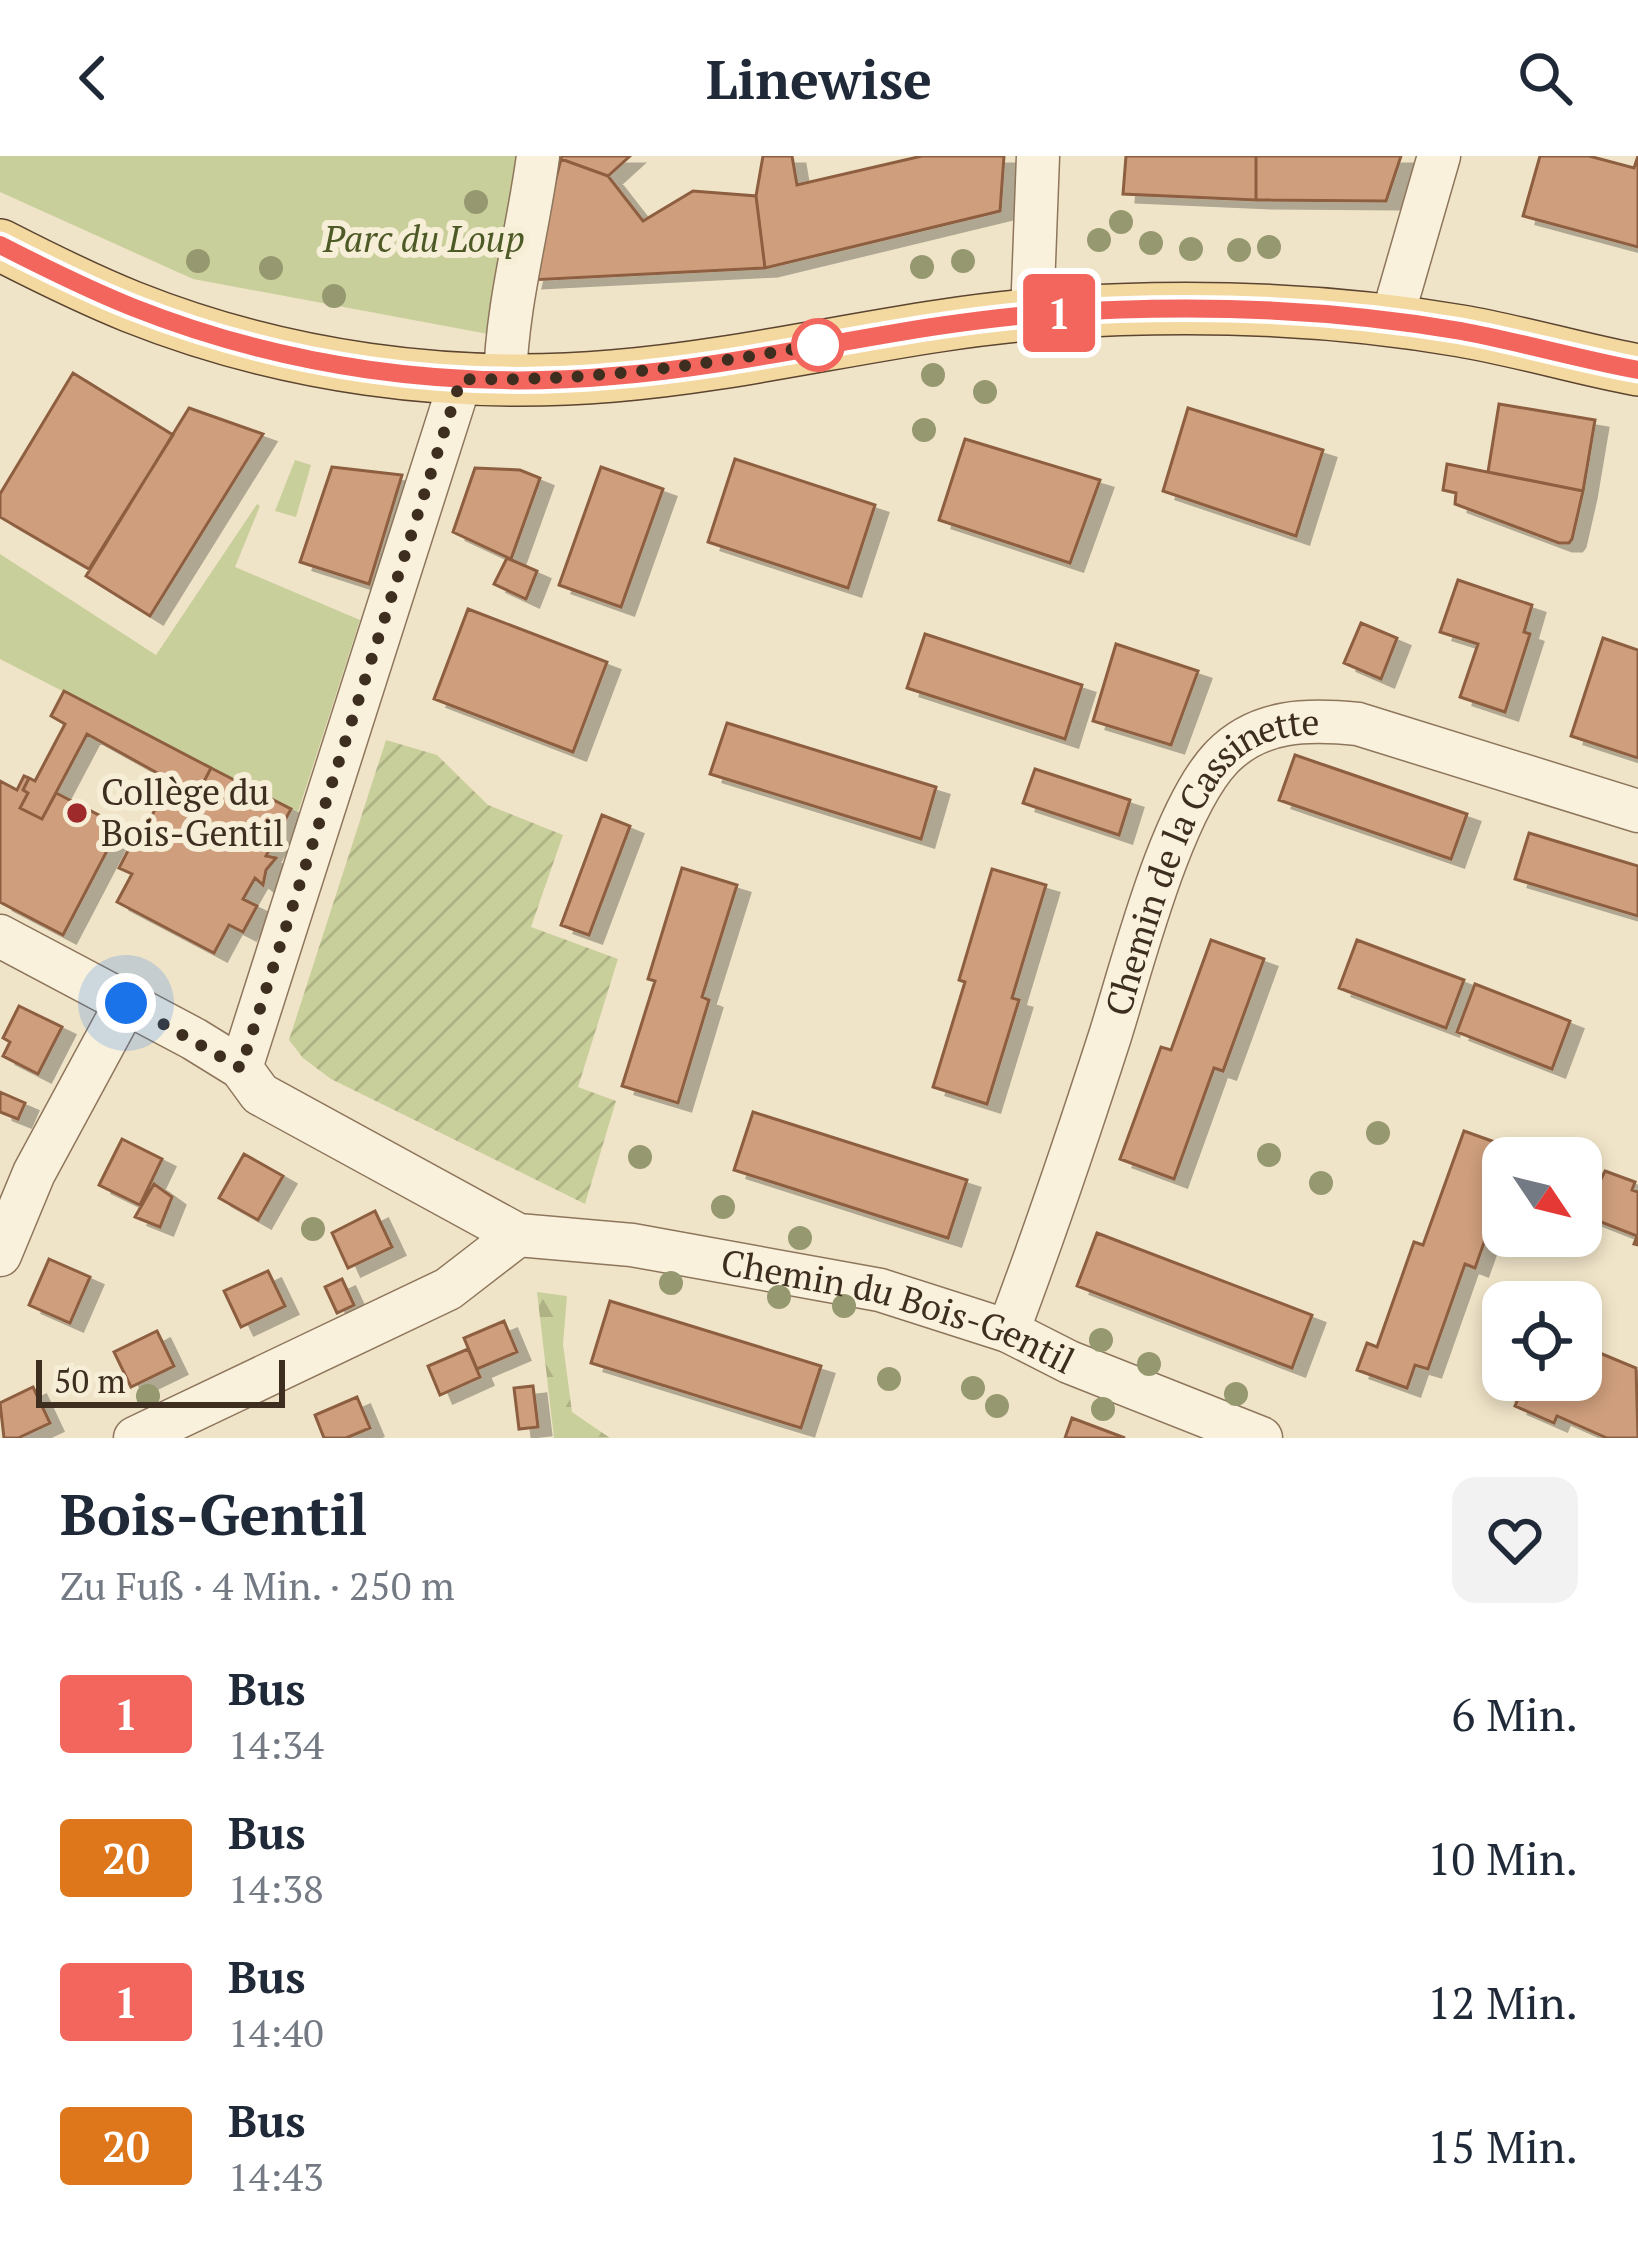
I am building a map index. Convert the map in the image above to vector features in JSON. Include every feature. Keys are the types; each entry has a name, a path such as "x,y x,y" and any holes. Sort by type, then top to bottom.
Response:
{"main road":[{"path":"0,245 129,306 238,342 346,366 483,379 616,376 947,322 1160,309 1312,313 1391,322 1460,331 1638,370"}],"street":[{"path":"241,1068 483,379 506,327 538,156"},
{"path":"1033,315 1038,156"},
{"path":"1391,322 1439,156"},
{"name":"Chemin de la Cassinette","path":"1008,1331 1069,1164 1161,879 1198,786 1224,754 1252,734 1278,724 1318,720 1358,724 1638,811"},
{"name":"Chemin du Bois-Gentil","path":"0,936 241,1068 260,1094 518,1235 632,1245 880,1290 1008,1331 1069,1362 1261,1438"},
{"path":"0,1255 34,1173 126,1003"},
{"path":"135,1438 448,1289 518,1235"}],"green space":[{"name":"Parc du Loup","path":"0,156 525,156 488,334 193,279 0,192"},
{"path":"295,460 311,465 296,517 275,511"},
{"path":"257,504 235,567 360,620 298,812 0,659 0,554 156,655"},
{"path":"386,740 437,755 488,805 563,835 531,927 618,959 578,1087 616,1101 585,1204 331,1079 303,1058 289,1040"},
{"path":"537,1292 567,1296 563,1344 572,1412 610,1438 554,1438"}],"building":[{"path":"562,156 630,156 608,176"},
{"path":"763,156 792,156 797,185 922,156 1004,156 1000,211 765,268 756,196"},
{"path":"1126,156 1256,156 1256,200 1123,194"},
{"path":"1256,156 1401,156 1386,201 1256,200"},
{"path":"1540,156 1589,156 1634,168 1638,156 1638,247 1523,216"},
{"path":"561,159 608,176 643,221 693,191 756,196 765,268 530,280"},
{"path":"73,373 173,435 89,569 0,517 0,494"},
{"path":"1499,404 1595,420 1583,491 1488,472"},
{"path":"189,408 263,434 150,616 86,576"},
{"path":"1188,408 1323,450 1296,536 1163,491"},
{"path":"965,439 1100,480 1070,563 939,520"},
{"path":"735,459 875,505 848,588 708,542"},
{"path":"1447,464 1583,491 1572,539 1559,543 1455,504 1456,493 1443,490"},
{"path":"332,467 402,475 369,584 300,562"},
{"path":"601,467 663,489 621,607 559,585"},
{"path":"475,468 520,470 540,478 511,559 453,532"},
{"path":"507,558 537,571 526,599 494,584"},
{"path":"1458,580 1532,605 1524,632 1530,634 1505,712 1460,697 1478,644 1440,632"},
{"path":"468,609 607,662 573,752 434,699"},
{"path":"1361,623 1397,638 1381,679 1344,663"},
{"path":"925,634 1082,685 1065,739 907,688"},
{"path":"1603,638 1638,650 1638,758 1571,736"},
{"path":"1116,644 1198,671 1171,745 1093,721"},
{"path":"64,691 211,768 197,795 87,734 42,819 20,808 29,778 35,781 65,724 51,716"},
{"path":"727,723 936,787 921,839 710,774"},
{"path":"1295,755 1467,814 1451,859 1279,800"},
{"path":"211,768 291,809 266,856 276,858 266,870 263,885 255,878 243,899 257,906 243,932 229,925 214,953 117,902 132,874 119,868 170,781 197,795"},
{"path":"1035,769 1130,800 1119,835 1023,803"},
{"path":"24,776 29,778 23,790 28,793 20,808 42,819 56,793 120,826 63,935 0,902 0,781 17,790"},
{"path":"602,815 630,826 589,935 561,925"},
{"path":"1529,833 1638,866 1638,916 1515,879"},
{"path":"682,868 737,885 702,997 709,1000 678,1103 622,1086 655,981 648,979"},
{"path":"992,869 1046,885 1012,998 1019,1000 987,1104 933,1087"},
{"path":"1211,940 1264,959 1223,1071 1214,1068 1174,1179 1120,1159 1161,1047 1171,1050"},
{"path":"1357,940 1464,980 1446,1028 1339,988"},
{"path":"1475,984 1570,1021 1552,1069 1457,1032"},
{"path":"19,1006 62,1027 38,1074 3,1056 10,1042 3,1038"},
{"path":"0,1092 25,1103 18,1119 0,1112"},
{"path":"753,1112 967,1180 948,1238 734,1170"},
{"path":"1464,1131 1482,1137 1482,1248 1475,1268 1465,1264 1428,1369 1415,1365 1407,1388 1357,1370 1367,1343 1377,1347 1414,1242 1423,1245"},
{"path":"122,1139 162,1159 140,1205 99,1185"},
{"path":"244,1154 283,1176 258,1220 219,1198"},
{"path":"1605,1171 1635,1182 1638,1245 1634,1244 1637,1236 1602,1222"},
{"path":"154,1184 172,1197 160,1227 135,1217"},
{"path":"375,1211 392,1247 348,1268 332,1233"},
{"path":"1097,1233 1312,1315 1292,1368 1077,1286"},
{"path":"49,1259 90,1277 70,1323 29,1305"},
{"path":"268,1271 285,1306 241,1327 224,1291"},
{"path":"342,1279 354,1305 337,1313 325,1287"},
{"path":"610,1301 821,1366 801,1428 591,1363"},
{"path":"504,1321 517,1352 477,1369 464,1338"},
{"path":"157,1331 174,1366 131,1387 114,1352"},
{"path":"468,1349 480,1377 440,1395 428,1366"},
{"path":"1602,1354 1636,1368 1638,1438 1607,1438 1557,1416 1554,1423 1515,1406 1517,1401 1602,1401"},
{"path":"533,1386 538,1427 519,1429 514,1388"},
{"path":"33,1387 50,1423 18,1438 4,1438 0,1403"},
{"path":"357,1397 370,1428 346,1438 324,1438 315,1415"},
{"path":"1072,1418 1125,1438 1065,1438"}],"bus line":[{"name":"1","path":"0,245 177,324 298,356 408,375 533,381 616,376 947,322 1160,309 1312,313 1460,331 1638,370"}],"place":[{"name":"Collège du Bois-Gentil","path":"77,813"}],"route":[{"path":"126,1003 241,1068 461,379 616,376 818,345"}]}
